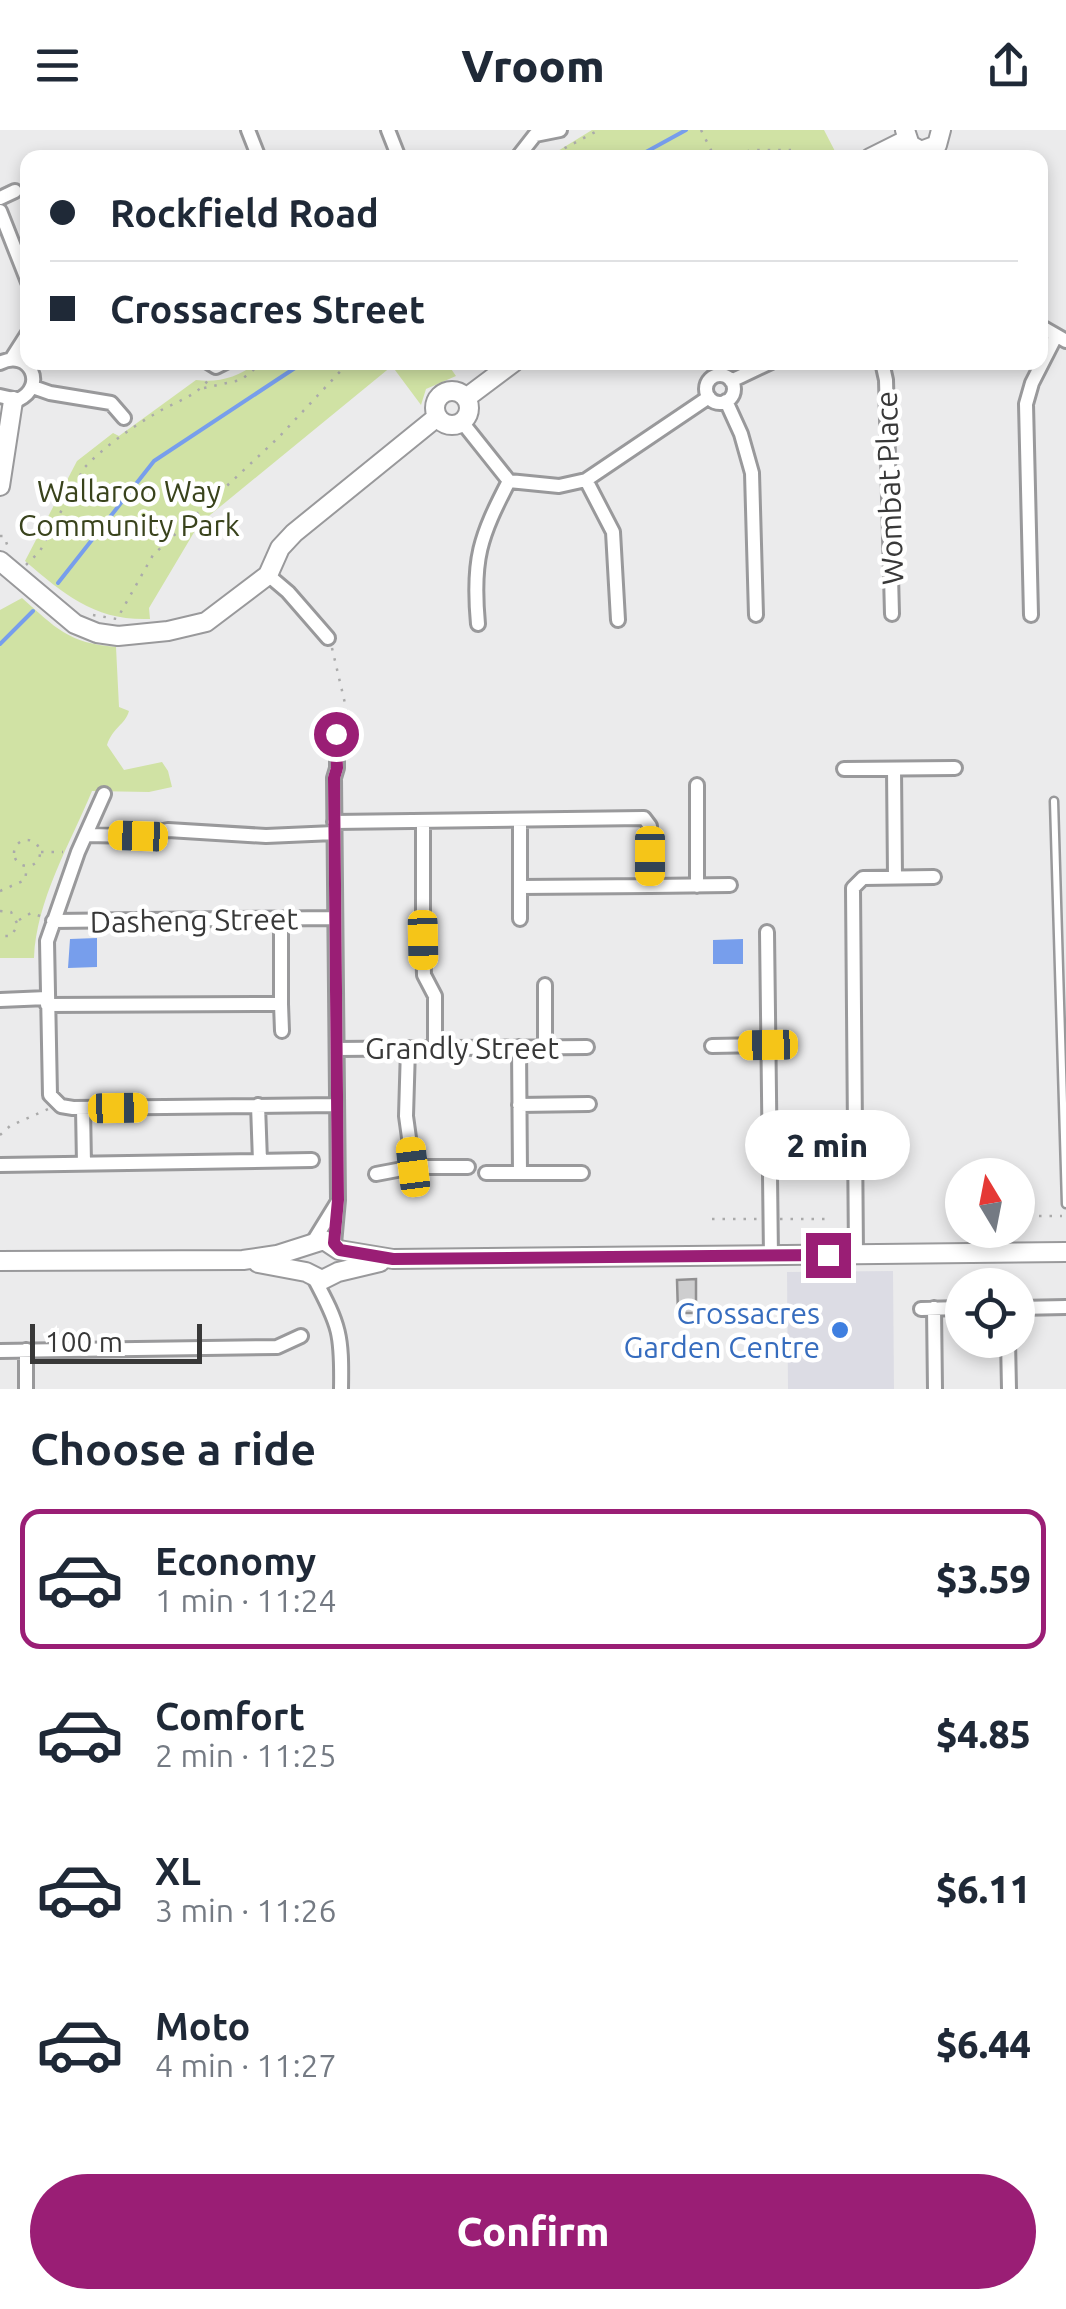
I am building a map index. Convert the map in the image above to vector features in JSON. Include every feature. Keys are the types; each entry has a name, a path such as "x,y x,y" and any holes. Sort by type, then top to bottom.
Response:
{"street":[{"path":"534,133 560,130"},
{"path":"883,150 906,135"},
{"path":"0,198 15,191"},
{"path":"0,211 20,262"},
{"path":"31,370 34,387"},
{"path":"466,398 503,370"},
{"path":"731,381 734,390 726,401 718,403 708,397 706,388 710,380 719,376 731,381 754,370"},
{"name":"Wombat Place","path":"884,370 892,614"},
{"path":"1031,615 1026,404 1040,370"},
{"path":"0,486 6,398 25,397 34,387"},
{"path":"34,387 111,403 124,418"},
{"path":"456,391 466,398 469,408 462,422 446,424 437,417 435,406 445,392 456,391"},
{"path":"462,422 509,480 559,486 586,480 708,397"},
{"path":"726,401 752,473 756,615"},
{"path":"5,557 75,624 97,634 168,631 206,622 268,576 280,548 294,533 437,417"},
{"path":"478,624 476,556 484,530 509,480"},
{"path":"586,480 613,532 618,620"},
{"path":"268,576 299,603 328,638"},
{"path":"330,1307 342,1260 337,1247 336,734"},
{"path":"844,770 954,768"},
{"path":"894,769 895,878"},
{"path":"696,786 698,886"},
{"path":"104,794 46,941 48,1089 57,1103 83,1108 337,1105"},
{"path":"86,835 138,836 168,830 266,836 423,821 644,818 650,826 650,886"},
{"path":"520,820 520,919"},
{"path":"423,821 423,918"},
{"path":"856,1255 853,888 862,878 934,877"},
{"path":"520,887 730,886"},
{"name":"Dasheng Street","path":"53,921 335,918"},
{"path":"281,919 282,1031"},
{"path":"767,932 771,1256"},
{"path":"423,940 424,975 435,996 435,1048"},
{"path":"545,986 545,1047"},
{"path":"0,1000 281,1004"},
{"path":"712,1046 768,1045"},
{"name":"Grandly Street","path":"337,1048 588,1046"},
{"path":"518,1047 520,1173"},
{"path":"408,1048 406,1116 413,1167"},
{"path":"519,1105 589,1104"},
{"path":"258,1105 260,1161"},
{"path":"83,1108 84,1164"},
{"path":"0,1165 312,1160"},
{"path":"376,1174 413,1167 468,1167"},
{"path":"486,1173 582,1173"},
{"path":"338,1200 302,1260 330,1307 342,1342 341,1389"},
{"path":"243,1260 324,1240 337,1247 393,1259 1066,1252"},
{"path":"0,1261 243,1260 310,1275 336,1274 393,1259"},
{"path":"1035,1308 1066,1307"},
{"path":"935,1389 928,1309 945,1308"},
{"path":"0,1351 277,1347 301,1336"},
{"path":"26,1350 26,1389"},
{"path":"1008,1358 1009,1389"}],"lane":[{"path":"1054,801 1066,1204"}],"path":[{"path":"561,150 599,130"},
{"path":"751,150 792,150"},
{"path":"202,388 213,370"},
{"path":"20,575 40,551 93,458 152,415 202,388 241,380 253,370"},
{"path":"86,614 117,619 152,555 278,438 342,370"},
{"path":"0,536 4,536 5,557"},
{"path":"328,638 347,712 337,719 336,734"},
{"path":"29,840 38,845 40,852 34,864 16,860 16,846 29,840"},
{"path":"40,852 78,852"},
{"path":"0,891 25,880 27,865"},
{"path":"0,911 11,912 18,921"},
{"path":"0,936 14,934 18,921 31,913 53,921"},
{"path":"0,1136 10,1126 57,1103"},
{"path":"1035,1216 1062,1216"}],"shaded area":[{"name":"Crossacres Garden Centre","path":"893,1271 894,1389 788,1389 787,1272"}],"green space":[{"path":"592,130 824,130 834,150 559,150"},
{"name":"Wallaroo Way Community Park","path":"387,370 199,524 149,608 150,619 113,616 82,604 25,561 77,461 196,380 213,381 243,372"},
{"name":"Wallaroo Way Community Park","path":"395,370 452,370 456,376 426,389 421,405"},
{"path":"22,598 74,638 116,647 119,707 129,711 107,745 124,770 162,762 172,787 149,792 92,791 47,894 34,958 0,958 0,610"}],"water":[{"path":"97,938 97,967 68,968 70,939"},
{"path":"743,939 743,964 713,964 713,940"}],"building":[{"path":"696,1279 696,1313 678,1313 677,1280"}],"waterway":[{"path":"650,150 686,130"},
{"path":"58,583 154,461 292,370"},
{"path":"0,644 33,611"}],"place":[{"name":"Crossacres Garden Centre","path":"840,1330"}],"route":[{"path":"336,734 338,1200 334,1243 340,1250 393,1259 828,1255"}]}
